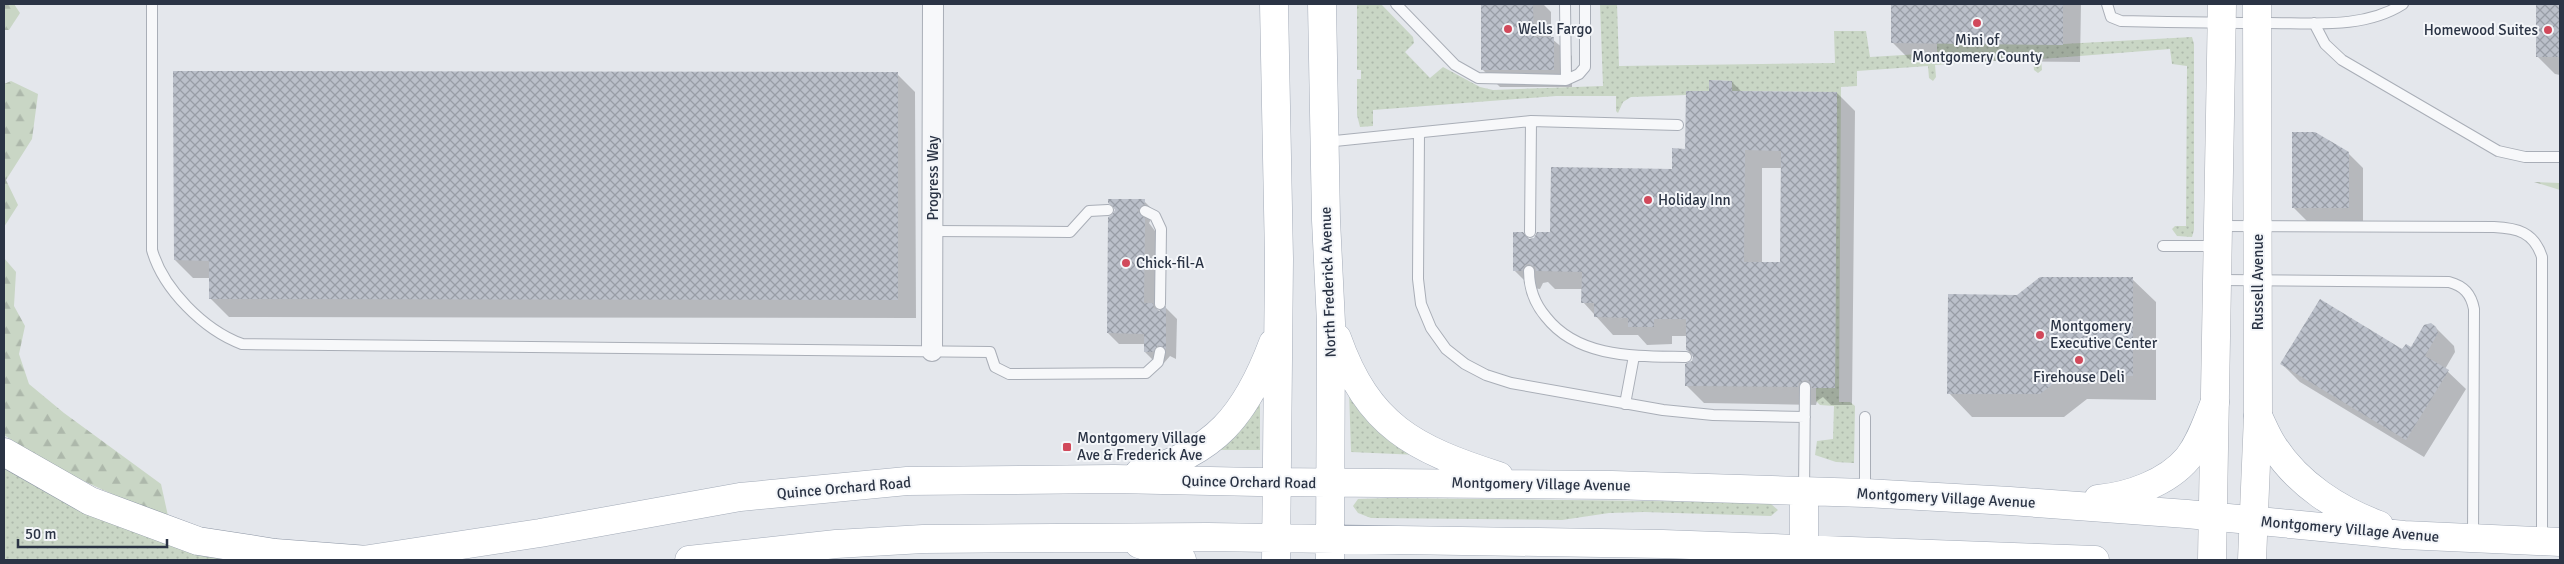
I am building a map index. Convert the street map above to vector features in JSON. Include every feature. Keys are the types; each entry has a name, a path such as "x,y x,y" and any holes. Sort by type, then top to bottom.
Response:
{"main road":[{"path":"1274,4 1279,259 1276,549"},
{"name":"North Frederick Avenue","path":"1322,4 1324,142 1331,323 1330,549"},
{"path":"2212,560 2222,13"},
{"name":"Russell Avenue","path":"2252,560 2258,416 2257,13"},
{"path":"1331,323 1347,368 1371,406 1383,419 1411,439 1431,450 1476,469 1522,484"},
{"path":"1114,479 1170,463 1197,451 1220,432 1244,404 1265,362 1278,330"},
{"path":"2056,504 2104,499 2145,488 2176,469 2188,457 2200,437 2215,402"},
{"path":"2258,416 2274,447 2298,477 2328,501 2362,519 2404,535"},
{"path":"4,452 90,502 198,541 275,553 368,560"},
{"name":"Quince Orchard Road","path":"363,560 540,534 740,498 907,481 1114,479 1330,483"},
{"name":"Montgomery Village Avenue","path":"1330,483 1522,484 1865,494 2056,504 2255,520 2404,535 2551,541"},
{"path":"1804,492 1804,549"},
{"path":"1114,537 1166,552 1182,560"},
{"path":"689,560 836,544 923,539 1114,537 1276,549 1330,549 1504,540 2080,560"},
{"path":"1458,560 1504,540"}],"street":[{"name":"Progress Way","path":"932,351 934,4"}],"lane":[{"path":"152,4 152,250 156,264 175,293 209,326 231,340 255,345 990,352 996,367 1009,374 1138,375 1153,369 1158,362 1160,352"},
{"path":"1396,4 1455,64 1478,78 1566,80 1579,74 1584,67 1584,4"},
{"path":"1565,4 1566,80"},
{"path":"2107,4 2111,17 2121,22 2222,13 2257,13 2314,23 2364,20 2383,14 2403,4"},
{"path":"2314,23 2326,44 2342,60 2480,142 2512,155 2560,157"},
{"path":"1324,142 1531,121 1678,125"},
{"path":"1530,232 1531,121"},
{"path":"1419,133 1418,279 1421,304 1436,335 1446,349 1465,364 1486,375 1511,383 1687,414 1805,416"},
{"path":"932,231 1070,232 1089,211 1108,210"},
{"path":"1145,211 1154,216 1161,228 1160,304"},
{"path":"2163,246 2218,236 2258,226 2494,227 2515,228 2533,238 2542,256 2551,541"},
{"path":"1529,271 1532,296 1544,314 1558,329 1570,338 1596,349 1634,356 1686,357"},
{"path":"2218,280 2449,282 2467,291 2474,309 2473,538"},
{"path":"1625,404 1634,356"},
{"path":"1804,492 1805,388"},
{"path":"1865,417 1865,494"}],"green space":[{"path":"4,4 14,4 20,13 9,30 4,30"},
{"path":"1357,4 1381,4 1413,37 1414,43 1405,52 1430,78 1443,67 1480,87 1493,90 1603,86 1600,4 1617,4 1619,66 1835,63 1834,31 1866,31 1870,57 1937,53 1937,43 2063,44 2192,37 2194,44 2194,230 2192,237 2177,236 2172,229 2175,226 2186,226 2187,66 2172,64 2170,49 2041,59 2042,70 2038,73 2034,70 2033,58 1935,65 1936,77 1933,81 1929,78 1928,66 1857,71 1857,86 1841,87 1839,402 1850,402 1855,406 1854,463 1836,462 1815,455 1817,441 1833,439 1834,406 1820,405 1816,401 1816,388 1835,387 1837,92 1732,91 1732,81 1710,80 1709,91 1686,91 1686,95 1631,97 1623,102 1618,113 1616,111 1616,96 1556,96 1373,110 1373,126 1360,127 1357,115 1357,79 1361,79 1361,70 1357,70"},
{"path":"11,81 38,94 32,139 6,180 18,205 4,227 4,84"},
{"path":"2534,182 2560,183 2560,190"},
{"path":"4,258 16,272 14,306 25,326 19,354 29,384 64,413 161,484 168,516 83,481 23,448 4,435"},
{"path":"1349,391 1418,455 1351,452"},
{"path":"1260,402 1260,450 1218,450"},
{"path":"4,468 53,494 236,560 4,560"},
{"path":"1358,499 1732,502 1771,504 1778,510 1771,516 1644,512 1609,513 1562,520 1371,518 1358,513 1353,506"}],"building":[{"path":"1481,4 1533,4 1534,37 1554,37 1554,70 1481,70"},
{"name":"Mini of Montgomery County","path":"1891,4 2063,4 2063,45 1891,43"},
{"name":"Homewood Suites","path":"2536,4 2560,4 2560,57 2536,57"},
{"path":"173,71 898,72 898,300 209,299 209,261 174,260"},
{"path":"1709,80 1732,81 1732,91 1837,92 1835,388 1812,388 1809,381 1805,380 1799,383 1798,387 1685,386 1685,364 1692,361 1693,357 1690,351 1686,350 1686,319 1654,319 1654,327 1628,327 1628,318 1594,317 1594,303 1581,303 1582,272 1536,271 1535,267 1529,264 1525,265 1522,271 1513,271 1513,232 1523,232 1529,239 1534,238 1537,232 1550,232 1551,167 1672,169 1672,148 1685,149 1686,91 1709,91","holes":["1745,150 1781,151 1780,262 1744,262"]},
{"path":"2292,132 2315,132 2349,152 2349,208 2292,208"},
{"name":"Chick-fil-A","path":"1108,199 1145,199 1145,204 1138,211 1145,219 1144,303 1153,303 1154,308 1159,311 1166,306 1166,349 1158,345 1153,352 1144,352 1144,334 1107,333 1108,217 1115,210 1108,203"},
{"name":"Montgomery Executive Center","path":"2040,277 2133,277 2133,376 2063,376 2040,394 1947,394 1948,294 2017,295"},
{"path":"2320,299 2402,349 2406,344 2411,347 2424,325 2431,323 2436,327 2438,333 2425,356 2449,370 2406,440 2280,364"}],"place":[{"name":"Mini of Montgomery County","path":"1977,23"},
{"name":"Wells Fargo","path":"1508,29"},
{"name":"Homewood Suites","path":"2548,30"},
{"name":"Holiday Inn","path":"1648,200"},
{"name":"Chick-fil-A","path":"1126,263"},
{"name":"Montgomery Executive Center","path":"2040,335"},
{"name":"Firehouse Deli","path":"2079,360"},
{"name":"Montgomery Village Ave & Frederick Ave","path":"1067,447"}]}
